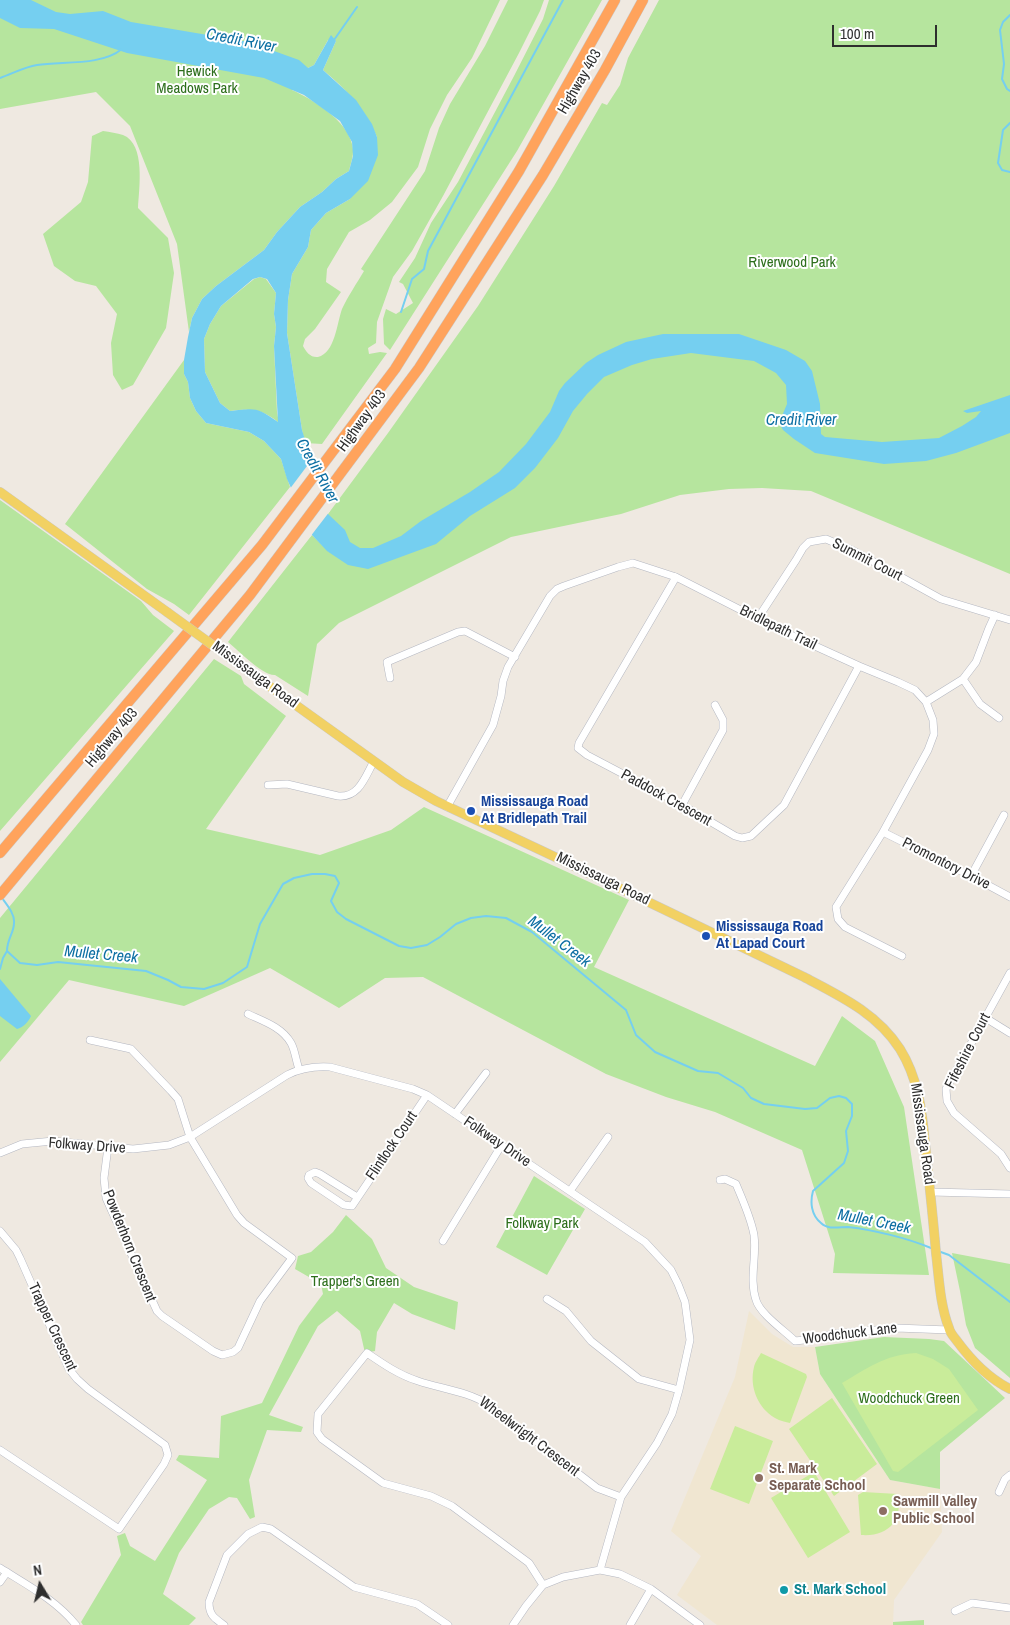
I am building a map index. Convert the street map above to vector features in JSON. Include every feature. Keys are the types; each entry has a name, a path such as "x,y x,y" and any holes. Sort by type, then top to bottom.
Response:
{"highway":[{"name":"Highway 403","path":"0,853 262,545 403,356 519,171 615,0"},
{"name":"Highway 403","path":"0,895 250,595 419,368 543,175 605,70 643,0"}],"main road":[{"name":"Mississauga Road","path":"0,492 410,786 447,807 804,977 862,1008 876,1020 899,1048 911,1069 919,1093 942,1297 949,1330 979,1367 998,1383 1010,1389"}],"street":[{"name":"Summit Court","path":"758,618 803,548 809,542 826,539 854,551 941,599 1010,620"},
{"name":"Bridlepath Trail","path":"447,807 493,725 508,667 550,596 557,589 618,567 633,564 676,576 758,618 914,690 926,702"},
{"name":"Paddock Crescent","path":"676,576 578,748 587,755 682,805 735,836 742,838 751,836 784,805 859,666"},
{"path":"902,956 845,927 838,919 836,907 883,832 928,750 934,734 926,702 963,679 976,662 988,628 995,615"},
{"path":"390,678 388,662 458,632 465,631 515,657"},
{"path":"963,679 980,704 999,718"},
{"path":"682,805 722,730 723,720 715,705"},
{"path":"268,785 287,784 346,797 354,794 359,788 374,761"},
{"path":"971,876 1004,815"},
{"name":"Promontory Drive","path":"883,832 1010,897"},
{"name":"Fifeshire Court","path":"1010,973 984,1017 946,1089 948,1101 954,1113 1001,1154 1010,1168"},
{"path":"248,1014 272,1025 284,1035 291,1043 299,1069"},
{"path":"984,1017 1010,1033"},
{"path":"90,1040 122,1046 138,1056 178,1099 190,1137"},
{"name":"Folkway Drive","path":"0,1153 22,1144 53,1141 133,1149 169,1145 190,1137 299,1069 318,1066 343,1069 427,1094 645,1242 671,1270 685,1302 690,1340 679,1390 666,1427 621,1498 600,1570"},
{"path":"455,1114 486,1073"},
{"name":"Flintlock Court","path":"357,1197 315,1172 309,1175 308,1178 311,1183 344,1205 352,1206 427,1094"},
{"name":"Powderhorn Crescent","path":"108,1147 104,1178 106,1198 154,1306 162,1316 213,1351 222,1355 233,1352 238,1348 260,1301 292,1258 244,1223 237,1215 190,1137"},
{"path":"570,1191 608,1137"},
{"path":"443,1241 501,1146"},
{"name":"Woodchuck Lane","path":"720,1180 725,1179 736,1184 749,1216 754,1234 755,1257 753,1276 756,1301 761,1310 796,1341 833,1334 896,1328 949,1330"},
{"path":"930,1192 1010,1194"},
{"name":"Trapper Crescent","path":"0,1231 16,1250 20,1258 69,1369 88,1389 165,1445 168,1454 164,1464 118,1528 0,1450"},
{"path":"547,1299 566,1311 590,1342 639,1379 679,1390"},
{"name":"Wheelwright Crescent","path":"543,1585 529,1562 452,1506 431,1496 383,1484 322,1439 317,1432 318,1414 367,1353 407,1377 476,1397 598,1488 621,1498"},
{"path":"999,1492 1005,1479 1010,1474"},
{"path":"224,1625 212,1618 209,1602 227,1554 248,1534 262,1527 271,1529 354,1587 417,1604 448,1625"},
{"path":"0,1568 61,1608 76,1625"},
{"path":"513,1625 543,1585 572,1574 600,1570 620,1574 651,1589 700,1625"},
{"path":"0,1582 7,1572"},
{"path":"630,1625 651,1589"},
{"path":"955,1611 972,1603 1010,1608"}],"shaded area":[{"name":"St. Mark Separate School","path":"749,1311 772,1334 793,1347 815,1347 820,1374 890,1480 940,1489 942,1532 894,1600 893,1625 717,1625 677,1595 701,1556 671,1531 735,1377"}],"green space":[{"name":"Hewick Meadows Park","path":"0,0 500,0 472,58 447,95 430,129 418,167 392,202 370,220 349,232 327,269 326,282 341,292 315,329 305,339 304,348 313,357 318,357 324,354 332,344 342,309 364,271 361,269 425,171 439,128 450,104 485,46 508,0 544,0 519,53 443,196 412,251 393,277 377,322 376,343 368,348 369,354 387,353 322,444 305,443 302,430 287,333 288,300 292,274 308,247 311,230 326,213 350,199 377,137 367,117 354,100 323,70 336,41 328,40 314,65 308,68 292,90 328,111 349,135 353,151 349,171 300,207 277,232 264,250 216,286 202,299 192,318 189,332 177,244 130,126 96,92 0,109"},
{"path":"549,0 602,0 517,151 390,350 384,344 383,319 386,309 396,314 413,303 403,284 399,282 415,258 431,223 458,182 543,19"},
{"name":"Riverwood Park","path":"659,0 1010,0 1010,574 811,491 762,488 729,489 680,495 621,514 511,537 339,623 317,644 308,696 275,675 257,667 228,642 312,535 329,552 328,514 478,306 554,186 602,103 607,105 620,85 628,58"},
{"path":"103,131 123,135 130,140 135,148 140,168 138,208 168,238 174,273 166,328 133,385 122,390 113,375 111,343 117,314 96,286 75,281 54,266 43,234 81,202 88,182 92,136"},
{"path":"260,277 266,279 276,293 274,346 279,423 261,412 230,411 220,403 205,372 204,339 210,324 221,306 254,279"},
{"path":"184,360 184,374 188,382 190,398 196,411 206,423 249,432 264,441 281,459 290,487 189,615 147,589 65,524"},
{"path":"0,500 141,601 153,615 174,631 0,831"},
{"path":"214,659 241,676 244,684 286,716 206,829 320,855 391,830 424,807 629,900 594,967 815,1066 842,1016 875,1041 904,1107 929,1275 833,1273 835,1254 802,1150 715,1112 666,1097 606,1074 423,977 385,978 339,1008 270,968 184,1006 69,980 0,1062 0,918"},
{"name":"Folkway Park","path":"534,1176 585,1209 547,1275 496,1247"},
{"name":"Trapper's Green","path":"346,1215 372,1239 386,1268 414,1287 458,1302 455,1330 412,1314 394,1303 377,1332 375,1351 365,1353 360,1331 337,1311 318,1326 269,1415 303,1427 301,1432 267,1430 249,1480 255,1517 250,1519 237,1498 229,1497 209,1509 179,1553 163,1594 196,1618 189,1625 83,1625 81,1622 121,1555 117,1536 125,1533 130,1546 155,1561 207,1480 176,1460 179,1455 219,1458 221,1416 262,1403 299,1326 323,1294 321,1284 295,1269 298,1256 311,1252 333,1232"},
{"path":"952,1253 1010,1264 1010,1378 975,1348 966,1325"},
{"name":"Woodchuck Green","path":"884,1337 944,1341 1005,1398 940,1452 940,1489 890,1480 820,1374 815,1347"},
{"path":"761,1353 806,1374 807,1377 790,1423 779,1420 769,1414 756,1396 753,1375 755,1365"},
{"path":"916,1353 933,1359 949,1369 978,1410 898,1472 893,1471 842,1383 885,1359"},
{"path":"832,1398 877,1464 834,1496 789,1429"},
{"path":"735,1426 773,1441 749,1504 710,1489"},
{"path":"814,1472 850,1532 808,1558 771,1498"},
{"path":"863,1492 898,1494 899,1504 896,1519 886,1530 871,1535 861,1535 858,1495"},
{"path":"924,1620 924,1625 893,1625 893,1622"}],"water":[{"name":"Credit River","path":"0,0 31,0 56,12 70,14 103,11 131,22 249,42 299,60 308,68 314,65 331,35 336,41 323,70 356,100 372,124 377,137 378,155 368,181 350,199 326,213 311,230 308,247 292,274 288,300 287,333 302,430 328,514 345,530 350,542 360,548 373,548 401,536 421,521 470,492 499,472 526,444 550,412 559,391 565,383 586,363 598,355 626,342 663,334 739,334 786,350 805,361 812,371 820,404 821,434 825,437 882,442 939,438 976,417 981,411 967,413 963,411 1010,395 1010,433 956,453 926,461 884,464 815,453 783,430 779,423 787,404 786,385 776,373 754,361 691,353 652,359 604,377 573,411 558,438 535,468 515,488 470,516 436,544 368,569 348,565 327,551 312,535 287,479 281,459 264,441 249,432 206,423 196,411 190,398 188,382 184,374 184,360 192,318 202,299 216,286 264,250 277,232 300,207 349,171 353,156 352,142 340,121 304,95 264,78 127,53 54,29 20,28 0,18","holes":["260,277 267,279 276,293 274,346 278,422 256,410 230,411 220,403 205,372 204,339 210,324 221,306 253,279"]},
{"path":"0,979 31,1016 26,1024 17,1029 0,1016"}],"pier":[{"path":"313,458 330,511 310,537 289,490"}],"waterway":[{"path":"401,312 412,279 424,269 428,251 563,0"},
{"path":"334,40 357,7"},
{"path":"1010,15 1003,22 1000,30 1004,64 1002,79 1010,91"},
{"path":"0,78 37,65 81,62 104,58 122,49"},
{"path":"1010,123 1003,130 998,163 1002,170 1010,172"},
{"name":"Mullet Creek","path":"2,898 14,920 14,927 7,951 20,963 37,965 58,962 146,971 181,987 204,989 223,983 247,967 260,924 283,884 294,878 312,874 335,876 339,883 331,901 337,912 346,919 399,946 411,948 427,945 456,924 471,918 486,916 506,918 532,932 626,1010 636,1035 655,1052 698,1071 718,1073 743,1088 751,1098 764,1104 805,1109 817,1108 830,1098 839,1096 846,1098 852,1104 852,1116 846,1131 848,1151 844,1163 813,1191 812,1204 815,1216 827,1227 848,1227 879,1232 931,1248"},
{"path":"0,969 7,951"},
{"name":"Mullet Creek","path":"938,1251 949,1255 1010,1302"}],"place":[{"name":"Mississauga Road At Bridlepath Trail","path":"471,811"},
{"name":"Mississauga Road At Lapad Court","path":"706,936"},
{"name":"St. Mark Separate School","path":"759,1478"},
{"name":"Sawmill Valley Public School","path":"883,1511"},
{"name":"St. Mark School","path":"784,1590"}]}
